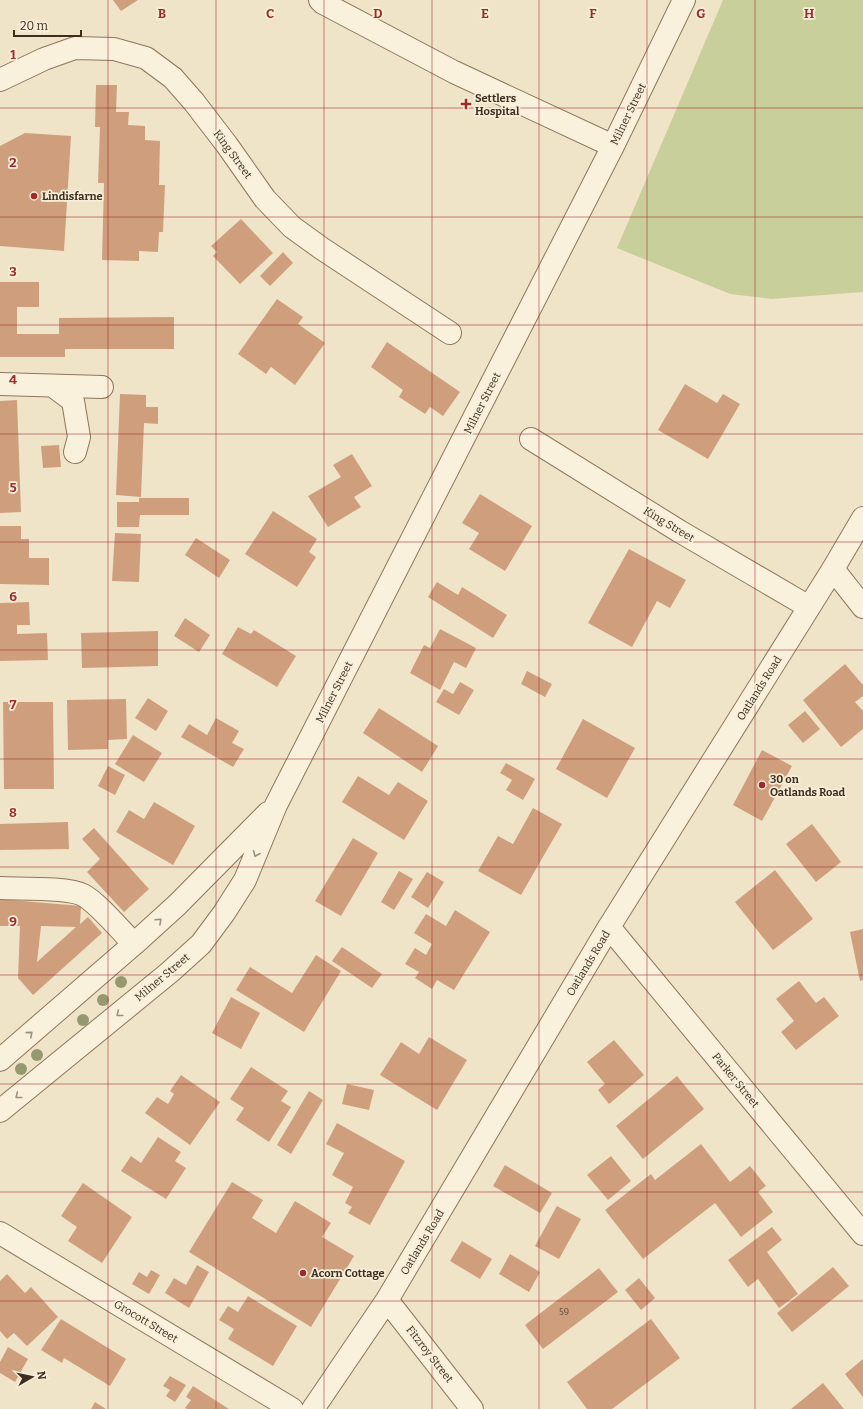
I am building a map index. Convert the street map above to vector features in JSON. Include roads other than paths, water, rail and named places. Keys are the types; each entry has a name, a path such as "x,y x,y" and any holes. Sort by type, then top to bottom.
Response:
{"street":[{"path":"320,0 323,3 454,72 613,146"},
{"name":"Milner Street","path":"0,1111 170,972 201,944 224,913 245,880 276,805 613,146 684,0"},
{"name":"King Street","path":"0,80 44,59 75,48 114,49 146,58 173,78 222,139 266,199 292,227 321,248 450,333"},
{"path":"0,384 102,387"},
{"path":"54,386 73,401 79,437 75,452"},
{"name":"King Street","path":"531,439 679,531 809,607"},
{"name":"Oatlands Road","path":"313,1409 387,1300 610,927 834,569 863,518"},
{"path":"834,569 863,607"},
{"name":"Milner Street","path":"0,1060 177,905 276,805"},
{"path":"0,888 66,890 83,895 95,904 134,944"},
{"name":"Parker Street","path":"610,927 863,1234"},
{"name":"Grocott Street","path":"0,1233 292,1409"},
{"name":"Fitzroy Street","path":"387,1300 472,1409"}],"place":[{"name":"Settlers Hospital","path":"466,104"},
{"name":"Lindisfarne","path":"34,196"},
{"name":"30 on Oatlands Road","path":"762,785"},
{"name":"Acorn Cottage","path":"303,1273"}]}
